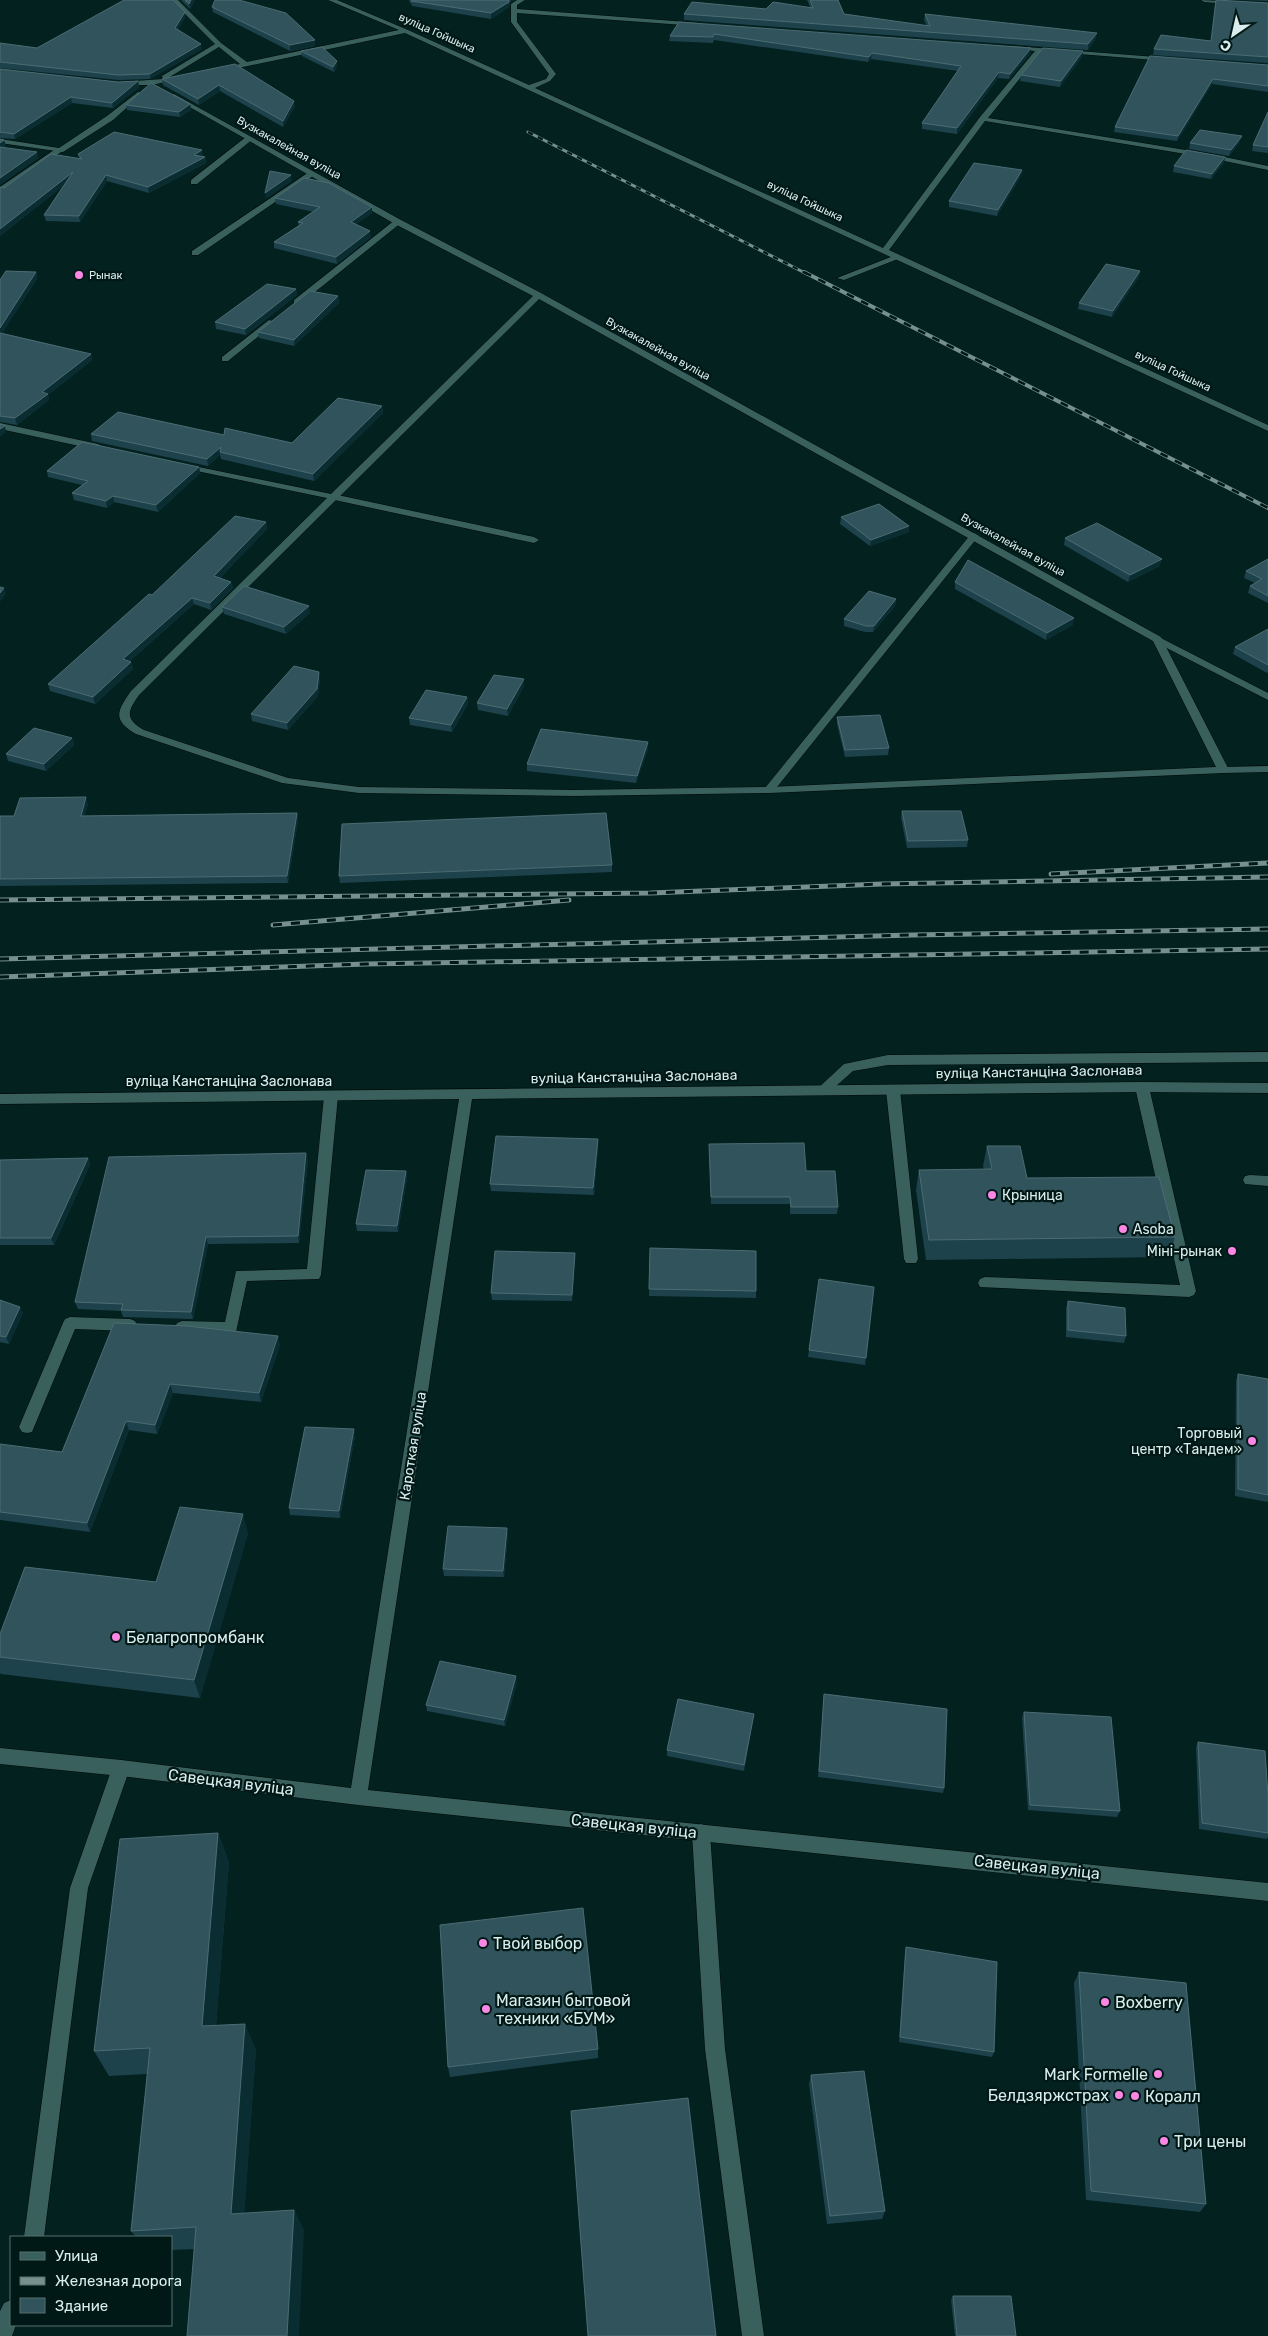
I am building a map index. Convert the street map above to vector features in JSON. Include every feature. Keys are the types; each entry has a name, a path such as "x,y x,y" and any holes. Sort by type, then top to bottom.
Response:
{"street":[{"path":"174,0 220,44 246,64"},
{"name":"вуліца Гойшыка","path":"331,0 406,31 530,87 1268,428"},
{"path":"522,0 514,4 514,22 553,74 548,80 530,87"},
{"path":"1204,0 1268,5"},
{"path":"514,11 703,24"},
{"path":"208,72 406,31"},
{"path":"1,190 110,118 152,83 220,44"},
{"path":"1011,47 1179,60"},
{"path":"885,250 983,119 1040,49"},
{"path":"152,83 189,76"},
{"name":"Вузкакалейная вуліца","path":"109,83 152,83 398,222 538,295 1157,639 1268,697"},
{"path":"983,119 1210,156 1268,168"},
{"path":"194,182 249,139"},
{"path":"0,141 60,150"},
{"path":"195,253 312,174"},
{"path":"293,305 398,222"},
{"path":"841,278 899,257"},
{"path":"538,295 135,693 126,706 124,716 128,725 140,732 204,755 286,781 359,790 574,793 769,790 1268,769"},
{"path":"225,359 278,317"},
{"path":"0,426 105,448"},
{"path":"171,462 534,540"},
{"path":"769,790 974,536"},
{"path":"1157,639 1223,770"},
{"path":"822,1091 849,1067 888,1060 1268,1057"},
{"path":"985,1283 1189,1291 1142,1087"},
{"name":"вуліца Канстанціна Заслонава","path":"0,1099 1142,1087 1268,1088"},
{"path":"893,1090 911,1259"},
{"name":"Кароткая вуліца","path":"358,1797 466,1095"},
{"path":"164,1326 231,1328 241,1275 314,1275 331,1096"},
{"path":"1250,1180 1268,1181"},
{"path":"27,1427 70,1324 145,1326"},
{"name":"Савецкая вуліца","path":"0,1756 121,1768 358,1797 1268,1892"},
{"path":"34,2236 79,1888 121,1768"},
{"path":"700,1833 716,2049 752,2336"},
{"path":"1,2336 10,2313"}],"building":[{"path":"124,0 173,0 185,12 175,28 201,44 150,74 118,75 0,62 0,43 37,48"},
{"path":"215,0 239,0 286,13 315,40 290,45 212,7"},
{"path":"412,0 509,0 509,2 491,13"},
{"path":"810,0 838,0 844,14 930,26 925,14 1097,33 1088,44 684,14 692,2 766,9 773,2 813,8"},
{"path":"1216,0 1268,3 1268,57 1154,49 1161,35 1211,41"},
{"path":"679,22 1031,48 1010,74 999,72 957,128 922,123 961,66 872,53 869,57 714,34 713,37 670,36"},
{"path":"322,47 337,61 333,67 301,51"},
{"path":"1043,48 1083,51 1061,81 1021,75"},
{"path":"1150,56 1268,65 1268,86 1213,79 1178,136 1115,127"},
{"path":"235,64 294,101 283,121 219,85 198,99 162,79"},
{"path":"0,69 118,82 138,81 112,103 71,97 14,134 0,132"},
{"path":"151,83 190,104 179,112 126,105"},
{"path":"1268,112 1268,147 1253,145"},
{"path":"1200,130 1242,136 1231,150 1190,143"},
{"path":"114,132 202,150 194,155 205,157 148,187 106,175 79,216 44,215 73,172 0,229 0,187 4,188 51,154 82,159 78,154"},
{"path":"0,147 37,152 0,178"},
{"path":"1186,150 1225,157 1212,174 1174,166"},
{"path":"974,163 1022,170 998,210 949,201"},
{"path":"270,171 291,175 265,193"},
{"path":"304,178 329,183 372,207 351,222 370,231 336,257 274,242 303,223 298,222 320,207 275,198"},
{"path":"1106,264 1140,271 1113,311 1079,303"},
{"path":"6,271 36,272 0,328 0,280"},
{"path":"267,284 296,289 245,329 215,322"},
{"path":"310,291 338,296 294,340 258,332"},
{"path":"0,333 91,354 42,392 48,394 15,418 0,416"},
{"path":"338,398 382,406 313,474 220,452 221,447 207,459 91,434 118,412 224,435 225,428 292,443"},
{"path":"82,442 199,467 156,505 113,496 106,501 72,493 88,481 47,471"},
{"path":"879,504 909,526 871,540 841,517"},
{"path":"235,516 266,522 214,576 231,582 210,603 192,598 123,659 131,662 93,697 48,684 149,594 152,595"},
{"path":"1097,523 1162,559 1130,575 1065,538"},
{"path":"1268,559 1268,596 1250,586 1262,579 1246,571"},
{"path":"968,560 1074,618 1047,633 955,582"},
{"path":"244,586 309,606 284,627 222,607"},
{"path":"869,591 896,599 874,626 866,626 844,619"},
{"path":"1268,629 1268,665 1235,647"},
{"path":"294,666 319,672 317,689 287,723 251,714"},
{"path":"494,675 524,679 507,709 477,703"},
{"path":"426,690 467,697 451,725 409,718"},
{"path":"880,715 889,748 845,750 837,717"},
{"path":"34,728 72,738 44,764 6,754"},
{"path":"541,729 648,742 637,776 527,764"},
{"path":"86,797 81,816 297,813 287,876 0,879 0,816 14,816 20,798"},
{"path":"902,811 961,811 968,840 908,841"},
{"path":"606,813 612,865 339,876 342,824"},
{"path":"496,1136 598,1139 593,1188 490,1184"},
{"path":"804,1143 806,1171 835,1171 838,1207 791,1207 790,1197 711,1197 709,1144"},
{"path":"987,1146 1020,1146 1027,1178 1159,1177 1175,1237 929,1240 919,1170 992,1169"},
{"path":"306,1153 298,1236 206,1237 191,1312 121,1310 123,1304 75,1302 109,1157"},
{"path":"88,1158 51,1238 0,1238 0,1160"},
{"path":"366,1170 406,1171 397,1226 356,1224"},
{"path":"650,1248 756,1251 756,1291 649,1289"},
{"path":"495,1251 575,1253 572,1295 491,1293"},
{"path":"819,1279 874,1287 866,1358 809,1350"},
{"path":"0,1300 20,1307 6,1337 0,1336"},
{"path":"1068,1301 1125,1308 1126,1336 1068,1330"},
{"path":"114,1323 187,1326 278,1336 259,1393 170,1384 155,1425 126,1421 87,1523 0,1512 0,1444 62,1452"},
{"name":"Торговый центр «Тандем»","path":"1238,1374 1268,1379 1268,1495 1238,1489"},
{"path":"305,1427 354,1429 339,1511 289,1508"},
{"name":"Белагропромбанк","path":"180,1507 243,1514 194,1680 0,1657 0,1634 25,1567 156,1582"},
{"path":"448,1526 507,1528 503,1571 443,1569"},
{"path":"440,1661 516,1676 504,1720 426,1705"},
{"path":"824,1694 947,1709 944,1788 819,1771"},
{"path":"678,1699 754,1714 744,1765 667,1750"},
{"path":"1024,1712 1111,1717 1120,1811 1030,1805"},
{"path":"1198,1742 1265,1751 1268,1833 1202,1823"},
{"path":"218,1833 202,2026 245,2024 231,2214 294,2210 287,2336 187,2336 196,2227 131,2231 150,2048 94,2051 120,1839"},
{"path":"583,1908 598,2049 448,2067 440,1925"},
{"path":"906,1947 997,1962 994,2052 900,2037"},
{"name":"Коралл","path":"1079,1972 1186,1983 1206,2204 1091,2191"},
{"path":"864,2071 885,2211 830,2216 811,2075"},
{"path":"688,2098 716,2336 588,2336 571,2111"},
{"path":"953,2296 1011,2296 1016,2336 957,2336"}],"railway":[{"path":"528,132 807,274"},
{"path":"804,272 1268,508"},
{"path":"1051,874 1268,863"},
{"path":"0,900 651,893 882,884 1268,877"},
{"path":"273,925 569,900"},
{"path":"0,959 913,935 1268,929"},
{"path":"0,977 366,964 1268,949"}],"place":[{"name":"Рынак","path":"79,275"},
{"name":"Крыница","path":"992,1195"},
{"name":"Asoba","path":"1123,1229"},
{"name":"Міні-рынак","path":"1232,1251"},
{"name":"Торговый центр «Тандем»","path":"1252,1441"},
{"name":"Белагропромбанк","path":"116,1637"},
{"name":"Твой выбор","path":"483,1943"},
{"name":"Boxberry","path":"1105,2002"},
{"name":"Магазин бытовой техники «БУМ»","path":"486,2009"},
{"name":"Mark Formelle","path":"1158,2074"},
{"name":"Белдзяржстрах","path":"1119,2095"},
{"name":"Коралл","path":"1135,2096"},
{"name":"Три цены","path":"1164,2141"}]}
